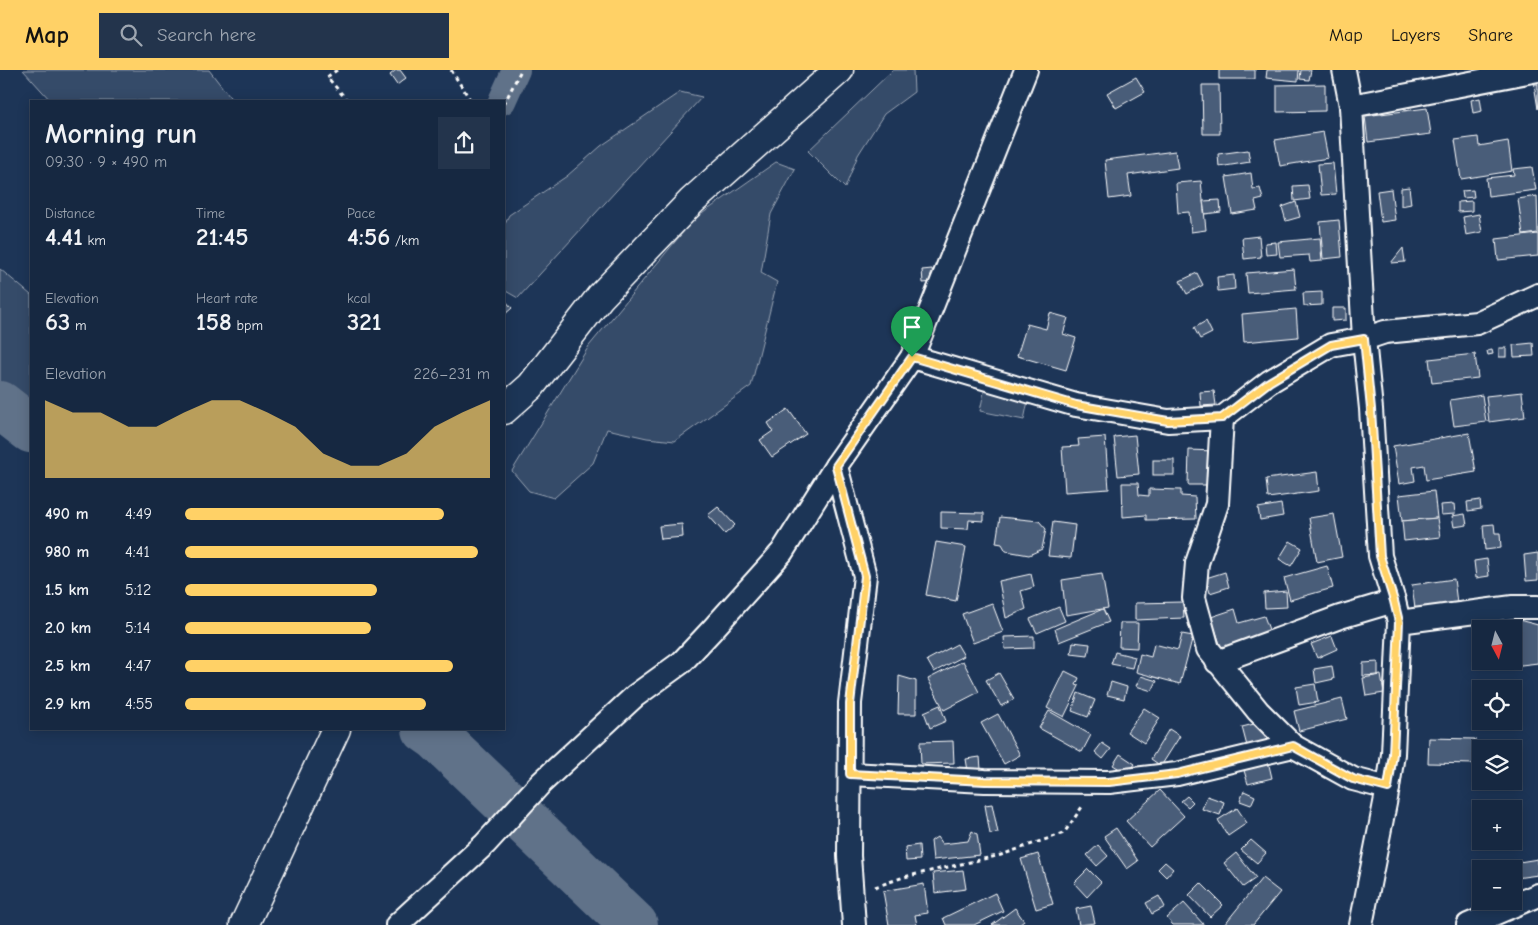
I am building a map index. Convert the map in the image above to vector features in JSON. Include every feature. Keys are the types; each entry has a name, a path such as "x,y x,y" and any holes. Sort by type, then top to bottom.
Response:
{"highway":[{"path":"505,409 531,386 600,297 692,201 839,70"},
{"path":"244,925 336,730"}],"street":[{"path":"397,925 484,844 541,783 635,696 682,662 782,552 836,466 912,357 1026,70"},
{"path":"1344,70 1352,106 1364,339 1371,409 1380,556 1397,612 1393,754 1361,925"},
{"path":"1352,106 1536,70"},
{"path":"912,357 1076,405 1168,421 1222,418 1269,382 1331,345 1364,339 1385,332 1477,323 1538,296"},
{"path":"1222,418 1217,504 1197,564 1194,598 1208,649 1258,711 1293,746 1353,779 1388,788"},
{"path":"836,466 865,576 850,704 849,856 854,925"},
{"path":"1217,662 1331,620 1397,612 1538,607"},
{"path":"850,774 985,781 1099,782 1177,774 1293,746"},
{"path":"1468,925 1538,896"}],"path":[{"path":"337,70 327,77 347,100"},
{"path":"451,70 471,100"},
{"path":"505,102 521,70"},
{"path":"852,895 904,877 1001,855 1064,833 1099,782"}],"shaded area":[{"path":"23,70 209,70 232,100 50,100"},
{"path":"893,70 913,70 914,92 884,114 858,155 845,188 808,151"},
{"path":"680,92 702,97 518,298 505,291 505,223 509,215 567,176 601,146"},
{"path":"776,162 795,169 771,214 761,273 777,282 751,386 675,441 647,438 607,429 593,463 554,498 529,491 512,471 589,346 693,220"},
{"path":"0,269 30,294 30,401 7,389 0,381"},
{"path":"985,387 1029,396 1024,420 980,411"}],"building":[{"path":"396,70 400,70 406,78 397,85 390,75"},
{"path":"1219,70 1255,70 1255,79 1219,79"},
{"path":"1267,70 1299,70 1298,81 1266,78"},
{"path":"1301,70 1311,70 1309,80 1300,79"},
{"path":"1136,77 1145,92 1116,108 1107,93"},
{"path":"1325,84 1325,111 1277,112 1277,85"},
{"path":"1534,84 1538,84 1538,109"},
{"path":"1202,85 1219,85 1220,134 1203,134"},
{"path":"1480,98 1482,111 1473,113 1471,100"},
{"path":"1427,108 1431,134 1368,142 1365,116"},
{"path":"1323,132 1328,158 1280,166 1275,140"},
{"path":"1478,137 1479,146 1508,141 1512,171 1461,179 1455,140"},
{"path":"1248,150 1250,162 1219,167 1218,154"},
{"path":"1175,151 1178,168 1128,175 1131,196 1109,199 1105,160"},
{"path":"1333,163 1336,194 1321,195 1318,164"},
{"path":"1532,167 1536,190 1488,196 1486,178 1514,175 1513,169"},
{"path":"1251,173 1253,189 1260,188 1263,199 1255,201 1257,210 1232,214 1226,177"},
{"path":"1201,181 1206,230 1191,232 1189,212 1178,213 1176,183"},
{"path":"1308,185 1310,199 1294,201 1293,186"},
{"path":"1409,187 1411,204 1401,206 1401,188"},
{"path":"1391,189 1395,220 1381,222 1377,191"},
{"path":"1473,190 1474,197 1463,198 1462,191"},
{"path":"1537,196 1538,233 1523,235 1518,199"},
{"path":"1220,200 1221,212 1205,214 1203,201"},
{"path":"1472,201 1472,211 1458,212 1458,202"},
{"path":"1296,202 1300,217 1286,221 1282,207"},
{"path":"1479,214 1482,232 1466,235 1463,217"},
{"path":"1339,220 1342,257 1323,259 1320,222"},
{"path":"1538,234 1538,256 1498,260 1496,239"},
{"path":"1259,236 1261,257 1244,259 1242,238"},
{"path":"1320,238 1322,261 1310,262 1309,255 1280,257 1278,242"},
{"path":"1276,242 1277,254 1266,255 1265,243"},
{"path":"1403,248 1405,262 1391,263"},
{"path":"932,269 934,282 923,283 922,270"},
{"path":"1294,269 1296,289 1248,293 1246,273"},
{"path":"1197,273 1203,285 1187,294 1180,281"},
{"path":"1234,275 1235,289 1218,291 1217,277"},
{"path":"1322,292 1322,305 1304,306 1303,293"},
{"path":"505,300 512,308 505,314"},
{"path":"1332,308 1346,308 1346,320 1332,321"},
{"path":"1296,309 1298,337 1244,342 1242,314"},
{"path":"1050,313 1068,318 1063,334 1076,338 1066,370 1017,356 1027,324 1046,329"},
{"path":"1206,321 1212,333 1200,339 1194,328"},
{"path":"1533,343 1534,356 1514,357 1513,345"},
{"path":"1499,348 1506,348 1506,357 1499,357"},
{"path":"1492,350 1493,354 1488,355 1487,351"},
{"path":"1475,354 1478,378 1432,383 1429,359"},
{"path":"1214,391 1216,405 1201,406 1200,392"},
{"path":"1522,392 1525,417 1489,422 1486,396"},
{"path":"1482,395 1486,422 1454,426 1450,400"},
{"path":"788,409 806,434 772,457 760,440 773,431 768,423"},
{"path":"1469,433 1476,472 1426,480 1424,465 1413,467 1415,481 1399,484 1393,446"},
{"path":"1135,435 1139,474 1118,476 1114,437"},
{"path":"1105,437 1109,489 1065,492 1062,447 1079,446 1078,439"},
{"path":"1189,450 1214,451 1213,485 1188,485"},
{"path":"1153,460 1174,460 1174,475 1153,475"},
{"path":"1317,472 1319,491 1268,498 1266,479"},
{"path":"1122,483 1138,483 1139,495 1149,496 1149,489 1181,490 1181,496 1195,497 1196,519 1146,520 1146,515 1123,517"},
{"path":"1434,491 1437,518 1402,521 1399,495"},
{"path":"1480,500 1481,509 1468,511 1467,502"},
{"path":"1281,504 1283,516 1260,520 1258,508"},
{"path":"1454,504 1455,514 1441,515 1440,505"},
{"path":"718,507 735,525 725,534 708,515"},
{"path":"941,512 984,513 984,521 969,520 968,529 941,528"},
{"path":"1334,514 1342,557 1317,562 1309,518"},
{"path":"1465,514 1467,525 1454,527 1452,516"},
{"path":"1000,517 1039,521 1046,529 1042,549 1029,555 1006,551 1002,544 996,543"},
{"path":"1437,518 1440,537 1404,541 1402,521"},
{"path":"1053,522 1075,525 1071,558 1048,556"},
{"path":"682,524 683,537 661,539 659,526"},
{"path":"1494,524 1495,533 1500,533 1501,548 1485,550 1483,525"},
{"path":"1290,541 1302,548 1291,566 1279,559"},
{"path":"936,542 966,547 956,601 926,595"},
{"path":"1538,553 1538,580 1526,581 1524,555"},
{"path":"1487,559 1489,576 1476,578 1474,561"},
{"path":"1327,566 1333,588 1290,600 1284,578"},
{"path":"1225,572 1229,587 1210,593 1206,578"},
{"path":"1031,574 1034,587 1021,591 1026,609 1006,618 999,581"},
{"path":"1102,574 1108,608 1066,615 1062,580"},
{"path":"1454,579 1457,603 1415,609 1412,585"},
{"path":"1286,591 1287,607 1265,608 1264,593"},
{"path":"1183,602 1184,618 1135,620 1135,603"},
{"path":"992,603 1003,632 973,643 962,614"},
{"path":"1059,607 1065,621 1037,633 1030,619"},
{"path":"1103,609 1109,622 1059,642 1055,629"},
{"path":"1235,609 1239,623 1264,616 1271,635 1222,650 1211,617"},
{"path":"1522,621 1538,625 1538,663 1522,665"},
{"path":"1120,623 1138,623 1137,648 1119,647"},
{"path":"1182,634 1193,636 1180,684 1136,672 1140,654 1151,657 1154,644 1178,650"},
{"path":"1034,636 1034,648 1005,649 1004,637"},
{"path":"1332,636 1337,649 1317,658 1311,644"},
{"path":"1073,642 1090,644 1088,656 1071,654"},
{"path":"957,644 964,656 934,672 927,660"},
{"path":"1115,652 1135,657 1132,668 1111,664"},
{"path":"963,661 979,692 944,710 928,679"},
{"path":"1378,662 1378,675 1363,676 1363,663"},
{"path":"1332,666 1334,679 1316,683 1314,669"},
{"path":"1065,671 1079,678 1076,685 1079,686 1064,717 1047,708"},
{"path":"999,673 1014,699 1001,706 986,680"},
{"path":"1381,675 1384,693 1366,696 1363,678"},
{"path":"899,676 916,681 916,714 898,714"},
{"path":"1141,676 1157,681 1152,691 1136,686"},
{"path":"1111,682 1127,687 1124,699 1107,695"},
{"path":"1315,684 1318,702 1299,705 1296,687"},
{"path":"1078,693 1095,700 1088,717 1072,711"},
{"path":"1342,699 1347,719 1299,731 1294,711"},
{"path":"940,705 946,721 930,728 924,712"},
{"path":"1144,708 1160,718 1144,743 1127,732"},
{"path":"1049,711 1091,735 1082,752 1039,728"},
{"path":"998,714 1020,755 1004,764 981,723"},
{"path":"1262,722 1267,746 1248,750 1242,727"},
{"path":"1169,729 1180,736 1161,766 1151,759"},
{"path":"1429,738 1475,739 1472,740 1472,764 1428,763"},
{"path":"953,741 954,763 921,764 920,742"},
{"path":"1102,743 1111,749 1103,759 1095,752"},
{"path":"1120,754 1135,764 1128,774 1113,765"},
{"path":"980,757 981,769 968,771 966,759"},
{"path":"1268,761 1272,778 1248,784 1243,767"},
{"path":"1160,790 1184,816 1150,847 1126,821"},
{"path":"1244,791 1255,796 1251,805 1240,801"},
{"path":"1187,796 1193,802 1188,807 1181,801"},
{"path":"1207,796 1224,802 1220,815 1202,809"},
{"path":"992,804 998,833 990,834 985,805"},
{"path":"1237,808 1247,823 1228,836 1218,820"},
{"path":"1116,828 1138,861 1127,869 1104,836"},
{"path":"972,831 977,834 980,855 933,860 931,841 937,837 942,844 968,841"},
{"path":"1251,840 1266,853 1257,863 1241,850"},
{"path":"919,845 920,860 906,861 905,847"},
{"path":"1098,845 1108,856 1097,866 1087,855"},
{"path":"1236,853 1256,878 1243,887 1224,863"},
{"path":"1038,854 1053,904 1036,909 1021,859"},
{"path":"1538,859 1538,875 1522,877 1522,862"},
{"path":"1165,862 1173,869 1166,877 1158,869"},
{"path":"1088,869 1101,882 1087,897 1074,883"},
{"path":"963,870 966,889 935,893 933,873"},
{"path":"1262,878 1280,892 1253,925 1224,925"},
{"path":"1201,883 1223,905 1210,917 1189,895"},
{"path":"924,884 928,913 915,915 917,925 889,925 883,891"},
{"path":"995,893 1003,911 974,925 946,925 943,918"},
{"path":"1159,896 1165,907 1152,914 1146,903"},
{"path":"1184,903 1204,925 1173,925 1167,918"},
{"path":"1091,906 1095,923 1079,925 1076,909"},
{"path":"1015,908 1024,921 1019,925 992,925"}],"waterway":[{"path":"502,100 516,70"},
{"path":"0,405 30,428"},
{"path":"427,730 436,736 634,925"}],"route":[{"path":"1364,339 1371,409 1380,556 1399,622 1393,754 1388,788 1353,779 1293,746 1177,774 1109,782 985,781 850,774 850,704 865,576 836,466 912,357 1076,405 1168,421 1222,418 1269,382 1331,345 1364,339"}]}
